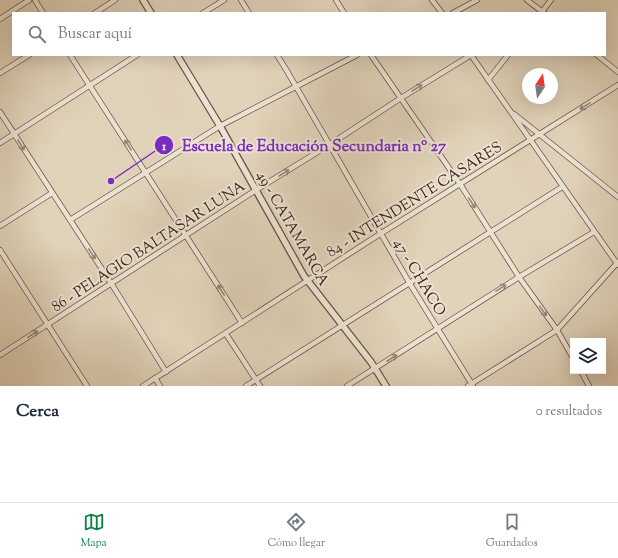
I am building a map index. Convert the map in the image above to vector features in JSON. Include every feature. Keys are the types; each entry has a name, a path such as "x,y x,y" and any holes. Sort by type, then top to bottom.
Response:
{"street":[{"path":"0,19 29,0"},
{"path":"35,0 42,12"},
{"path":"97,12 116,0"},
{"path":"142,0 150,12"},
{"path":"205,12 224,0"},
{"path":"241,0 249,12"},
{"path":"336,0 343,12"},
{"path":"432,0 439,12"},
{"path":"455,12 477,0"},
{"path":"527,0 541,12"},
{"path":"543,12 551,0"},
{"path":"0,73 27,56"},
{"path":"71,56 242,323"},
{"path":"0,143 135,56"},
{"name":"49 - CATAMARCA","path":"178,56 220,126 307,282 375,369 386,386"},
{"name":"47 - CHACO","path":"278,56 380,234 471,385"},
{"path":"70,220 220,126 354,56"},
{"path":"372,56 460,184 519,277 557,330 570,353"},
{"name":"86 - PELAGIO BALTASAR LUNA","path":"0,355 256,190 469,56"},
{"path":"471,385 557,330 618,264 562,187 472,56"},
{"path":"488,80 507,56"},
{"path":"597,56 618,72"},
{"name":"84 - INTENDENTE CASARES","path":"143,386 380,234 618,85"},
{"path":"510,111 618,197"},
{"path":"0,112 111,283 166,372"},
{"path":"246,386 562,187"},
{"path":"0,226 52,193"},
{"path":"347,386 519,277 594,232"},
{"path":"0,250 87,386"},
{"path":"226,334 260,386"},
{"path":"583,374 589,386"},
{"path":"155,378 160,386"}],"place":[{"name":"Escuela de Educación Secundaria nº 27","path":"111,181"}]}
